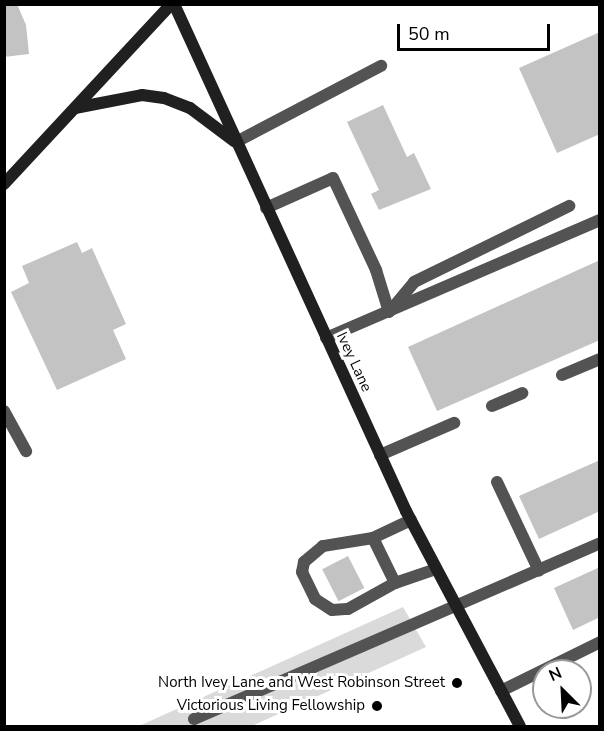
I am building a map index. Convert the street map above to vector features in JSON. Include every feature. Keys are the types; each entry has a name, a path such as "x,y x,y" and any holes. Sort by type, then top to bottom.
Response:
{"street":[{"path":"4,184 172,4"},
{"name":"Ivey Lane","path":"172,4 411,520 520,726"},
{"path":"75,108 142,96 164,98 190,108 236,142"}],"lane":[{"path":"236,142 381,66"},
{"path":"266,208 333,178 376,270 389,312"},
{"path":"389,312 414,282 569,206"},
{"path":"326,338 600,220"},
{"path":"562,375 600,359"},
{"path":"492,406 522,393"},
{"path":"4,411 26,451"},
{"path":"380,454 454,423"},
{"path":"497,482 538,571"},
{"path":"411,520 373,538 323,546 304,562 302,572 315,599 332,610 348,609 395,583 436,568"},
{"path":"373,538 395,583"},
{"path":"194,719 365,642 457,609 600,543"},
{"path":"501,690 600,642"}],"shaded area":[{"path":"403,607 426,647 252,726 139,726"}],"building":[{"path":"4,4 17,4 26,25 29,54 4,57"},
{"path":"600,32 600,134 557,153 519,68"},
{"path":"383,105 407,157 414,153 431,189 379,210 371,194 379,190 347,122"},
{"path":"77,242 82,253 92,248 126,324 113,330 126,359 57,390 11,292 29,283 22,266"},
{"path":"600,260 600,340 437,411 408,347"},
{"path":"600,460 600,511 539,539 519,496"},
{"path":"348,556 364,588 339,601 322,569"},
{"path":"600,567 600,617 573,630 554,588"}],"place":[{"name":"North Ivey Lane and West Robinson Street","path":"457,683"},
{"name":"Victorious Living Fellowship","path":"377,706"}]}
